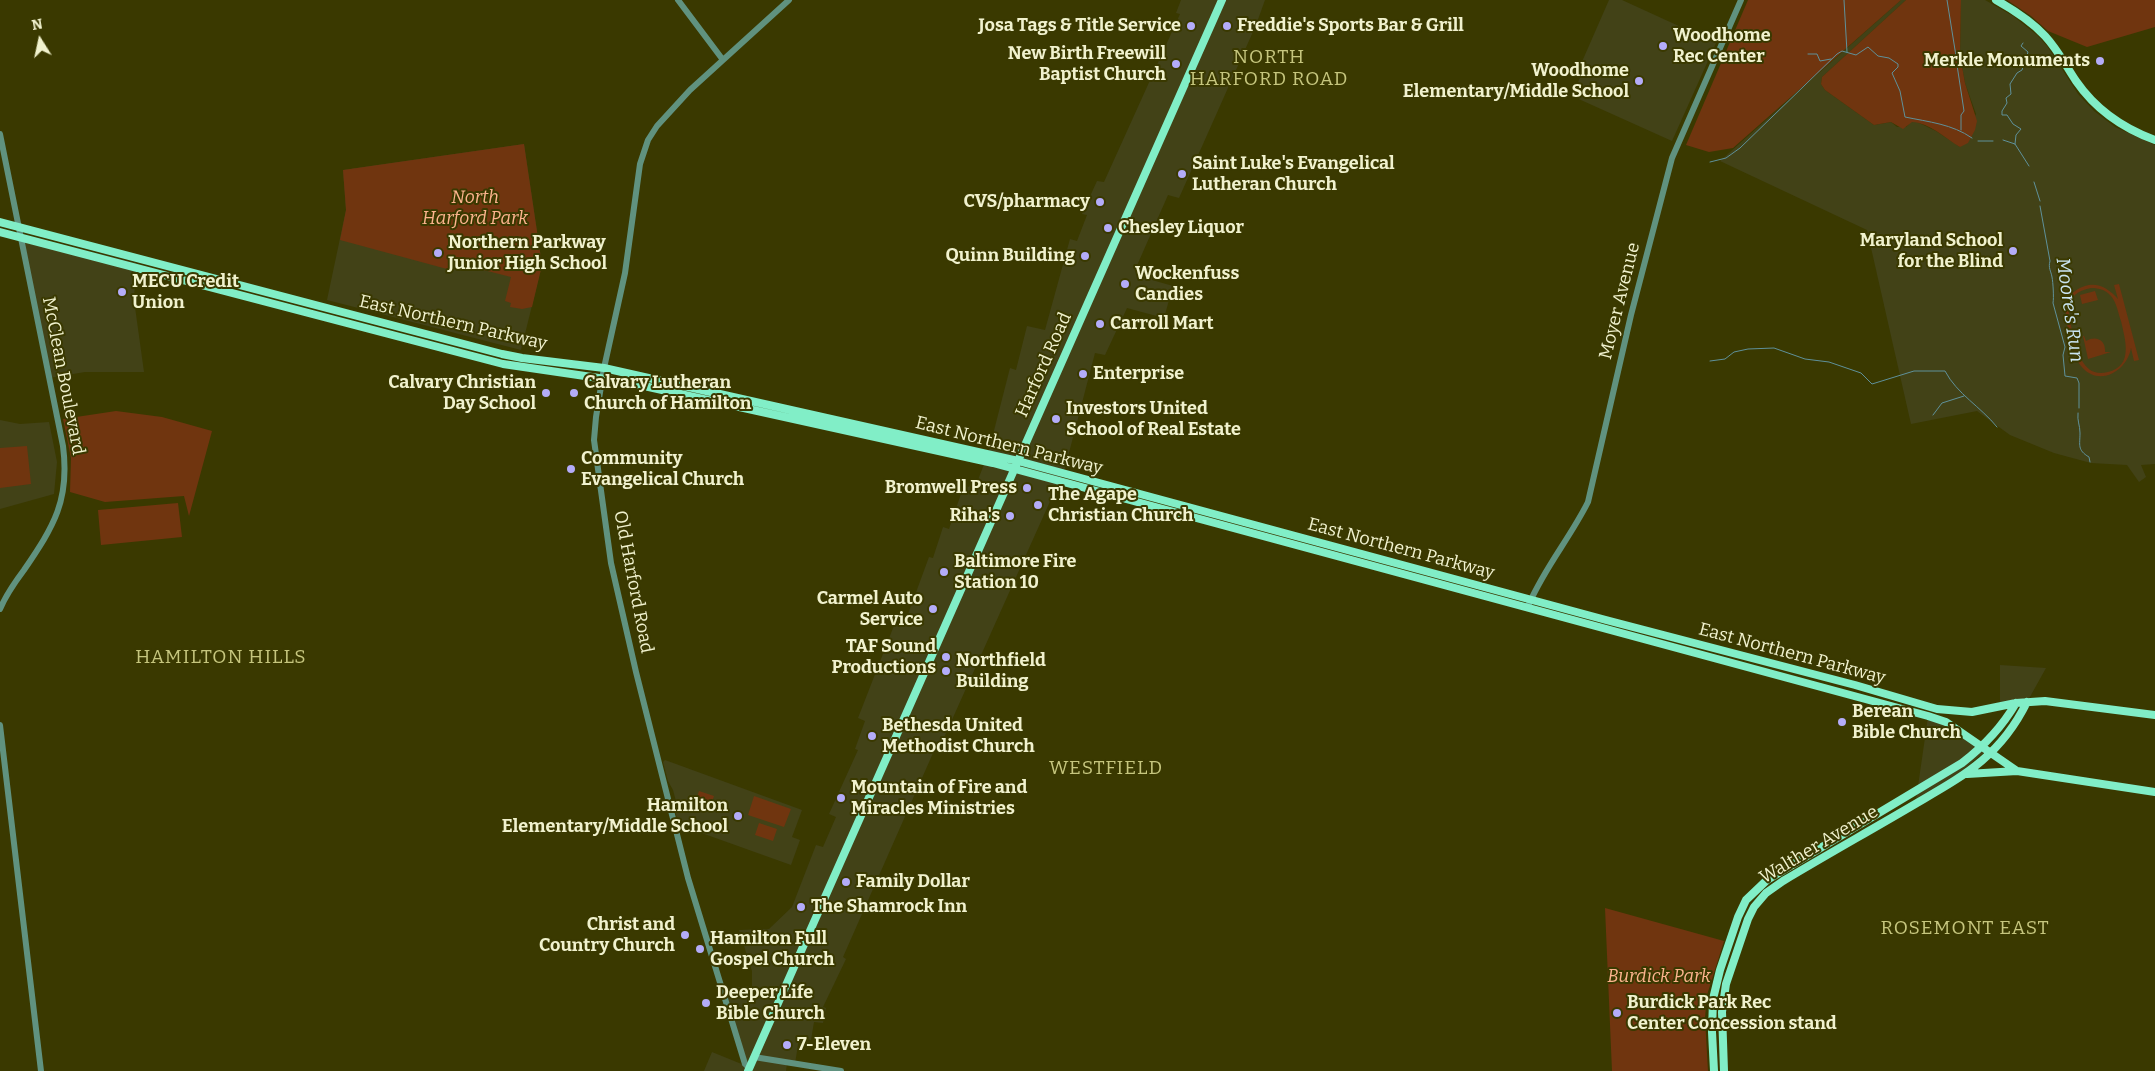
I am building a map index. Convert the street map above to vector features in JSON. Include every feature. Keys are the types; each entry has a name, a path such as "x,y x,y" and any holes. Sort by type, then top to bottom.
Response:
{"main road":[{"name":"Harford Road","path":"748,1069 1222,0"},
{"path":"1996,0 2023,17 2046,38 2080,87 2100,109 2124,126 2155,140"},
{"name":"East Northern Parkway","path":"0,222 482,349 522,358 604,368 694,393"},
{"name":"East Northern Parkway","path":"0,232 489,361 603,377 694,393 1016,465 1855,685 1937,709 1972,712 2028,702 2070,703 2155,715"},
{"name":"East Northern Parkway","path":"1134,496 1528,608 1946,722 2017,771"},
{"path":"1775,675 1778,665"},
{"name":"Walther Avenue","path":"1724,1071 1721,1020 1724,994 1748,919 1760,899 1783,881 1967,774 1992,753 2014,726 2028,702"},
{"name":"Walther Avenue","path":"1714,1071 1711,1017 1714,991 1738,917 1751,893 1784,869 1948,772 1982,747 2016,704"},
{"path":"1967,774 2017,771 2155,792"}],"street":[{"path":"678,0 723,60"},
{"name":"Old Harford Road","path":"748,1069 688,878 636,672 611,562 594,440 604,368 625,274 640,164 645,144 669,112 789,0"},
{"name":"Moyer Avenue","path":"1528,608 1544,573 1578,522 1588,502 1632,314 1672,158 1741,0"},
{"name":"McClean Boulevard","path":"0,134 63,446 66,480 61,503 50,529 0,609"},
{"path":"0,724 41,1071"},
{"path":"754,1057 841,1071"}],"shaded area":[{"path":"1181,0 1265,0 1256,25 1179,198 1168,195 1135,270 1153,276 1152,280 1173,286 1164,318 1127,308 1105,355 1095,353 1065,468 942,742 937,744 843,957 846,959 823,1007 826,1008 823,1023 814,1022 811,1040 799,1038 795,1064 787,1063 786,1071 704,1071 712,1052 744,1065 720,989 752,986 752,971 739,930 769,929 792,907 816,845 823,847 836,817 829,814 858,750 855,749 865,721 858,718 895,623 904,625 929,557 933,558 943,527 949,529 964,485 969,487 971,483 976,485 988,454 1010,368 1016,370 1027,326 1045,330 1070,239 1077,241 1087,215 1082,214 1097,181 1104,182 1180,14 1176,13"},
{"name":"Woodhome Elementary/Middle School","path":"1609,0 1622,0 1716,43 1672,141 1572,96 1585,66 1581,64"},
{"name":"Maryland School for the Blind","path":"1901,0 1906,0 1822,77 1821,84 1825,90 1874,125 1891,122 1897,127 1906,127 1912,121 1917,122 1936,131 1960,147 1976,114 1965,83 1960,55 1961,0 1985,0 2013,16 2037,35 2047,46 2078,94 2094,111 2115,127 2155,145 2155,464 2141,465 2146,477 2139,482 2127,465 2091,463 2054,453 2010,435 1977,411 1911,424 1867,230 1720,161"},
{"name":"North Harford Park","path":"524,144 542,265 521,350 327,300 346,210 343,170"},
{"path":"21,234 136,263 134,300 144,372 85,372 49,378"},
{"path":"0,420 20,424 49,422 57,462 54,494 0,509"},
{"path":"2000,665 2046,668 2026,704 2000,707"},
{"path":"1928,717 1948,724 1987,750 1958,774 1916,800"},
{"name":"Hamilton Elementary/Middle School","path":"665,760 802,810 792,837 800,840 791,865 696,831 678,822 675,811 677,805 673,790 668,781 663,762"}],"green space":[{"path":"1748,0 1901,0 1733,148 1709,152 1686,145"},
{"path":"1906,0 1961,0 1960,55 1965,83 1977,121 1975,130 1968,143 1960,147 1931,128 1919,123 1912,122 1903,129 1891,122 1874,125 1825,90 1821,84 1822,77"},
{"path":"2007,0 2155,0 2155,27 2087,47 2048,31 2031,16"},
{"name":"North Harford Park","path":"524,144 542,265 532,307 522,309 510,307 511,303 505,301 511,277 456,263 447,269 340,240 346,210 343,170"},
{"path":"2119,284 2139,360 2134,361 2131,348 2124,364 2118,370 2104,376 2096,376 2081,366 2076,357 2067,326 2067,302 2076,290 2090,285 2103,287 2118,299 2114,285","holes":["2091,288 2105,291 2113,299 2126,343 2125,358 2122,364 2108,372 2100,373 2093,371 2084,363 2080,357 2070,321 2069,306 2071,300 2075,295"]},
{"path":"2095,291 2098,300 2082,304 2080,295"},
{"path":"2083,336 2086,341 2093,338 2100,340 2104,344 2105,352 2111,352 2088,359"},
{"path":"116,411 162,417 212,431 189,516 184,496 105,502 70,492 71,458 63,419"},
{"path":"27,446 31,484 0,488 0,448"},
{"path":"178,503 182,537 101,545 98,510"},
{"path":"699,791 714,796 712,802 710,801 708,804 696,800"},
{"path":"754,796 791,809 784,827 748,815"},
{"path":"759,823 777,829 773,841 755,835"},
{"name":"Burdick Park","path":"1605,908 1724,941 1707,995 1705,1018 1708,1071 1612,1071"}],"waterway":[{"name":"Moore's Run","path":"1844,0 1847,52"},
{"name":"Moore's Run","path":"1947,0 1956,56"},
{"name":"Moore's Run","path":"2015,144 2016,135 2021,129 2013,124 2007,115 2002,115 2002,111 2007,103 2006,98 2011,94 2010,84 2017,73 2022,70 2028,52 2021,46 2023,43"},
{"name":"Moore's Run","path":"1710,162 1726,158 1740,148 1837,54 1842,51 1856,55 1868,47 1878,56 1889,58 1898,64 1898,67 1892,73 1900,91 1905,117 1948,127 1972,138"},
{"name":"Moore's Run","path":"1808,54 1817,54 1820,61 1831,59"},
{"name":"Moore's Run","path":"1957,65 1964,111 1961,115 1961,130"},
{"name":"Moore's Run","path":"2003,140 2015,144 2029,166"},
{"name":"Moore's Run","path":"1978,141 1993,141"},
{"name":"Moore's Run","path":"2034,182 2040,201"},
{"name":"Moore's Run","path":"2040,206 2050,261 2053,303 2065,347 2063,355 2065,376 2077,378 2079,383 2079,408"},
{"path":"1710,361 1725,359 1734,352 1748,349 1774,348 1805,359 1829,362 1861,373 1872,384 1914,371 1945,371 1956,387 1997,427"},
{"path":"1933,415 1942,403 1964,396"},
{"name":"Moore's Run","path":"2078,413 2080,447 2089,457 2090,462"}],"place":[{"name":"Josa Tags & Title Service","path":"1191,26"},
{"name":"Freddie's Sports Bar & Grill","path":"1227,26"},
{"name":"Woodhome Rec Center","path":"1663,46"},
{"name":"Merkle Monuments","path":"2100,61"},
{"name":"New Birth Freewill Baptist Church","path":"1176,64"},
{"name":"Woodhome Elementary/Middle School","path":"1639,81"},
{"name":"Saint Luke's Evangelical Lutheran Church","path":"1182,174"},
{"name":"CVS/pharmacy","path":"1100,202"},
{"name":"Chesley Liquor","path":"1108,228"},
{"name":"Maryland School for the Blind","path":"2013,251"},
{"name":"Northern Parkway Junior High School","path":"438,253"},
{"name":"Quinn Building","path":"1085,256"},
{"name":"Wockenfuss Candies","path":"1125,284"},
{"name":"MECU Credit Union","path":"122,292"},
{"name":"Carroll Mart","path":"1100,324"},
{"name":"Enterprise","path":"1083,374"},
{"name":"Calvary Christian Day School","path":"546,393"},
{"name":"Calvary Lutheran Church of Hamilton","path":"574,393"},
{"name":"Investors United School of Real Estate","path":"1056,419"},
{"name":"Community Evangelical Church","path":"571,469"},
{"name":"Bromwell Press","path":"1027,488"},
{"name":"The Agape Christian Church","path":"1038,505"},
{"name":"Riha's","path":"1010,516"},
{"name":"Baltimore Fire Station 10","path":"944,572"},
{"name":"Carmel Auto Service","path":"933,609"},
{"name":"TAF Sound Productions","path":"946,657"},
{"name":"Northfield Building","path":"946,671"},
{"name":"Berean Bible Church","path":"1842,722"},
{"name":"Bethesda United Methodist Church","path":"872,736"},
{"name":"Mountain of Fire and Miracles Ministries","path":"841,798"},
{"name":"Hamilton Elementary/Middle School","path":"738,816"},
{"name":"Family Dollar","path":"846,882"},
{"name":"The Shamrock Inn","path":"801,907"},
{"name":"Christ and Country Church","path":"685,935"},
{"name":"Hamilton Full Gospel Church","path":"700,949"},
{"name":"Deeper Life Bible Church","path":"706,1003"},
{"name":"Burdick Park Rec Center Concession stand","path":"1617,1013"},
{"name":"7-Eleven","path":"787,1045"}],"district":[{"name":"NORTH HARFORD ROAD","path":"1269,69"},
{"name":"HAMILTON HILLS","path":"221,658"},
{"name":"WESTFIELD","path":"1106,769"},
{"name":"ROSEMONT EAST","path":"1965,929"}]}
